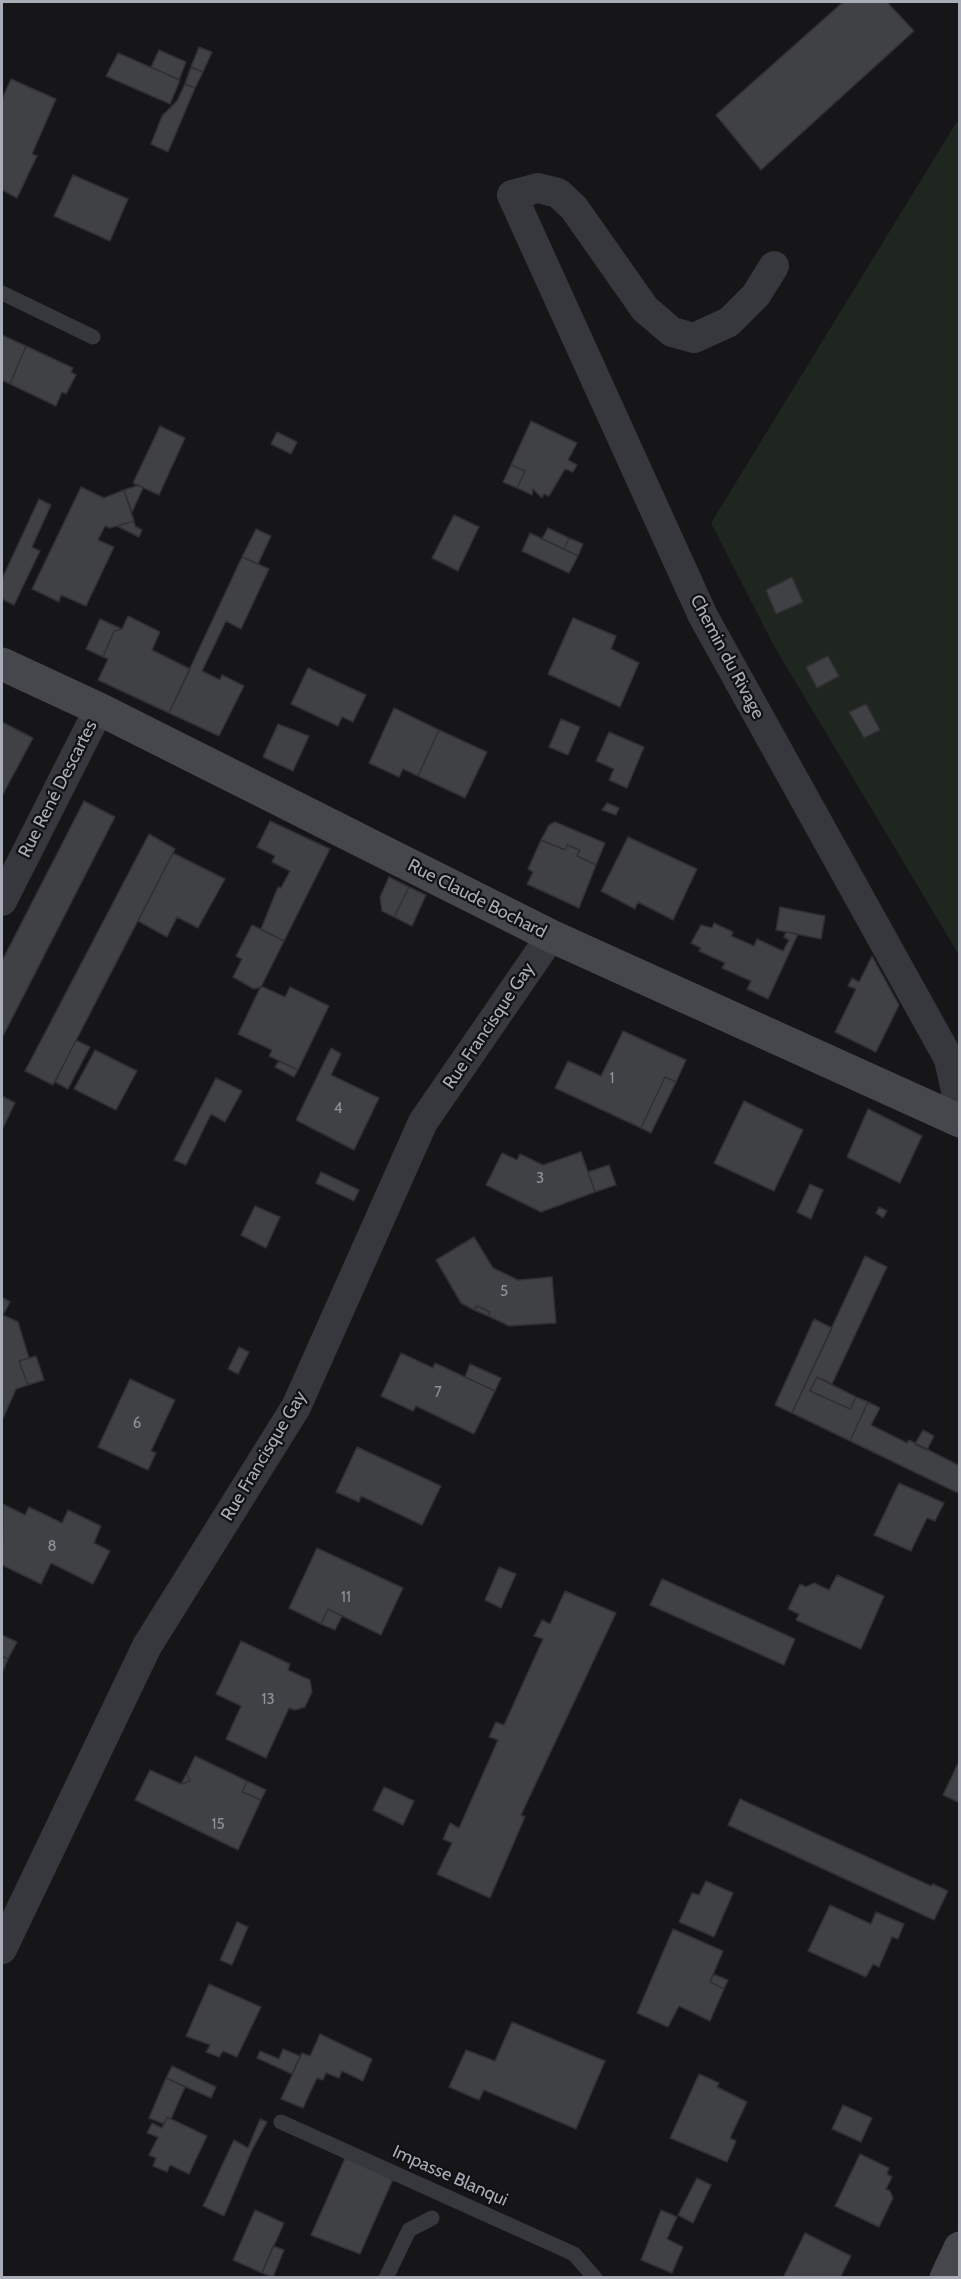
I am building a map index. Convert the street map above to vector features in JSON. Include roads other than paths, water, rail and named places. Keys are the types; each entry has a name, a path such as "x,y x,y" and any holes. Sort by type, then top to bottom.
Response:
{"main road":[{"name":"Rue Claude Bochard","path":"2,664 99,709 551,936 960,1120"},
{"path":"946,2277 960,2248"}],"street":[{"name":"Chemin du Rivage","path":"774,266 756,295 729,322 694,338 672,332 645,309 574,207 558,193 538,188 512,195 703,616 949,1059 960,1109"},
{"name":"Rue René Descartes","path":"2,901 99,709"},
{"name":"Rue Francisque Gay","path":"2,1949 147,1646 296,1407 423,1122 551,936"}],"lane":[{"path":"2,293 93,336"},
{"name":"Impasse Blanqui","path":"281,2122 574,2254 595,2277"},
{"path":"386,2277 409,2230 432,2218"}]}
